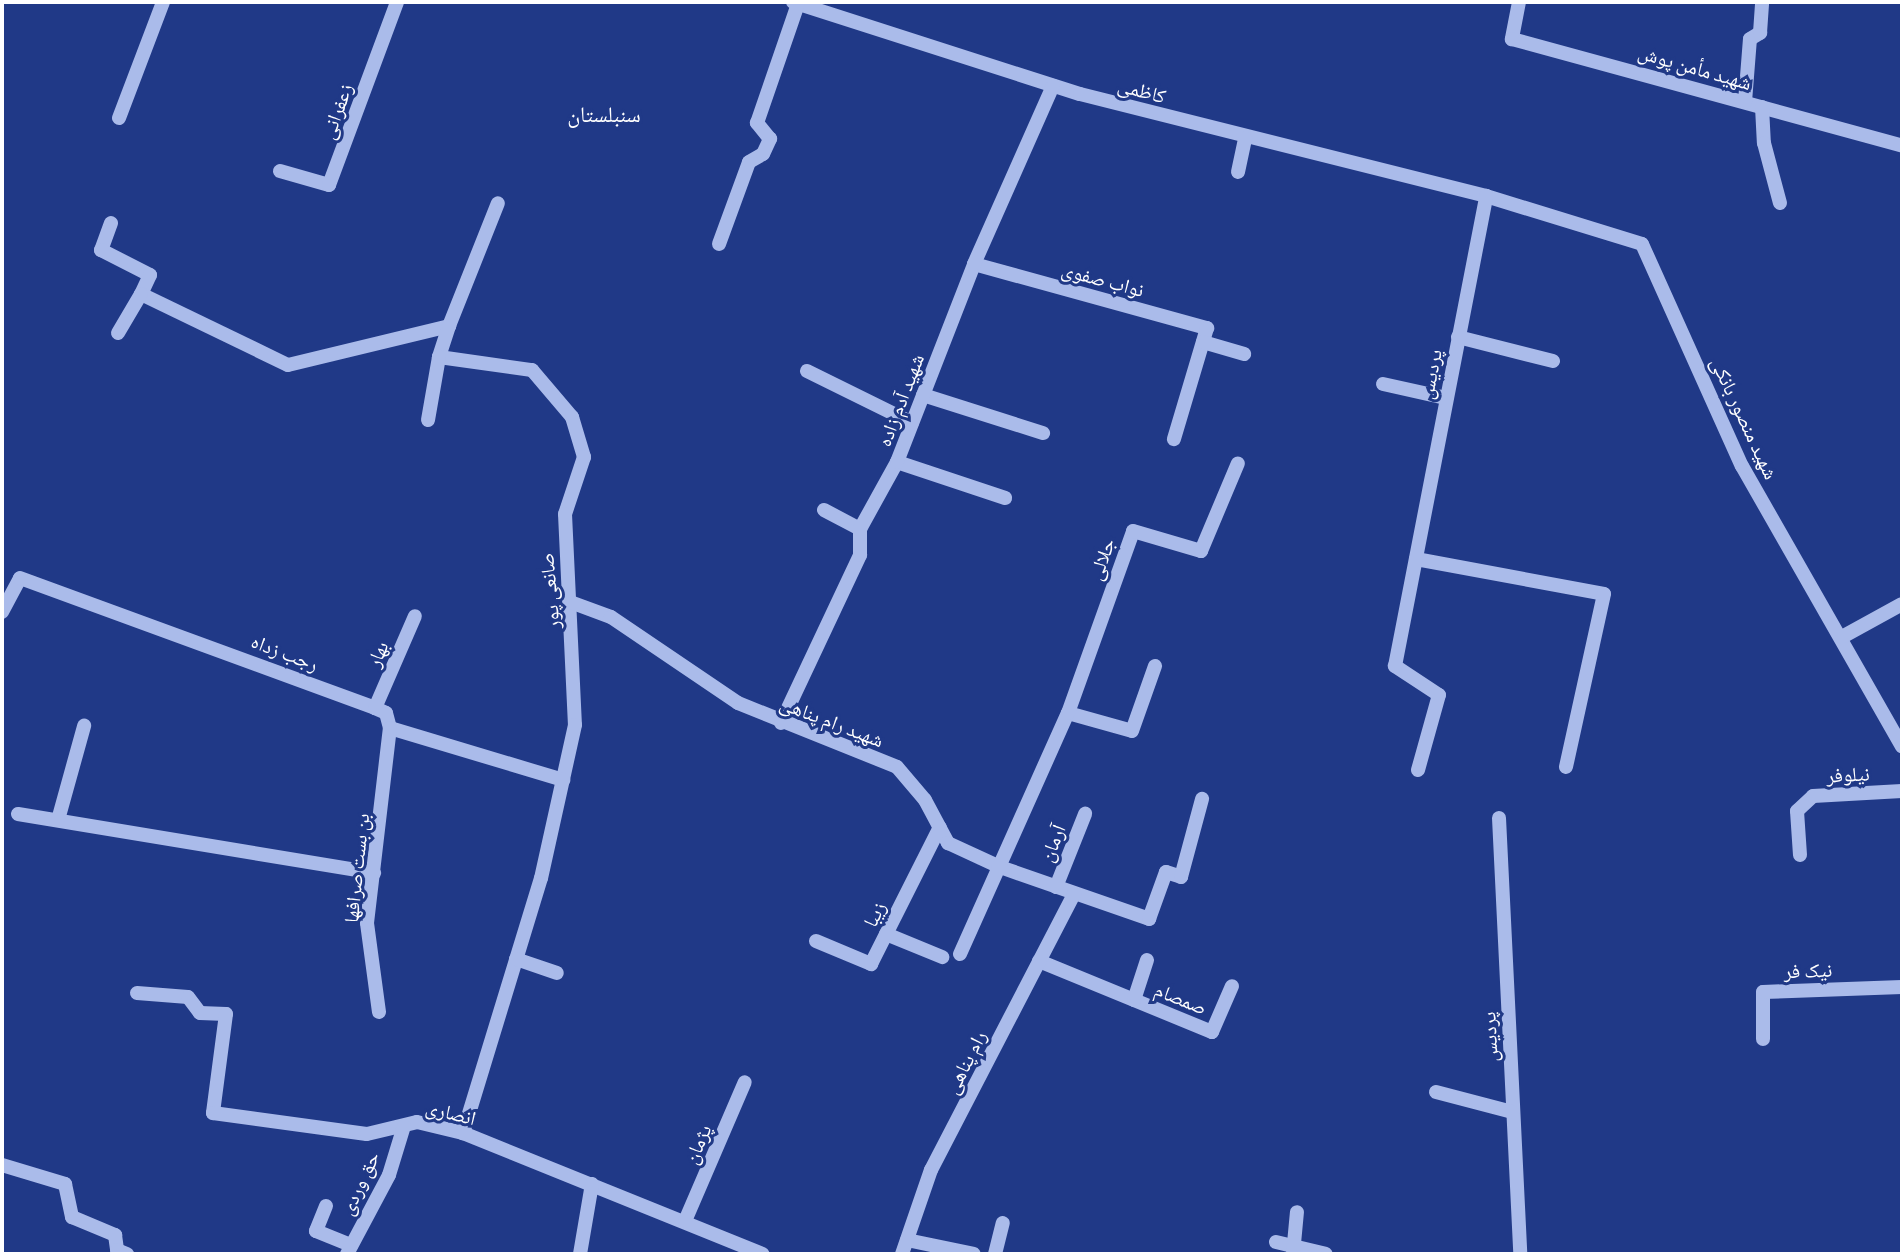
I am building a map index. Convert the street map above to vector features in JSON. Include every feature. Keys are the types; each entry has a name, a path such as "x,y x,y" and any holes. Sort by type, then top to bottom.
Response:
{"street":[{"path":"119,118 163,2"},
{"name":"زعفرانی","path":"280,171 329,185 397,2"},
{"name":"شهید مأمن پوش","path":"1519,2 1512,39 1902,146"},
{"path":"1745,102 1750,39 1760,33 1762,2"},
{"path":"719,244 749,162 763,154 770,139 757,123 796,3"},
{"name":"کاظمی","path":"796,3 1053,86 1245,139 1486,196"},
{"name":"شهید آدم زاده","path":"781,723 860,555 860,529 897,462 974,264 1053,86"},
{"path":"1762,107 1764,143 1780,203"},
{"path":"1238,172 1245,139"},
{"name":"پردیس","path":"1418,770 1439,695 1395,666 1486,196"},
{"name":"شهید منصور بانکی","path":"1486,196 1642,244 1742,466 1902,747"},
{"path":"428,420 439,357 449,326 498,203"},
{"path":"111,223 101,250 150,275 118,333"},
{"name":"نواب صفوی","path":"974,264 1207,328 1203,342 1244,354"},
{"path":"141,294 288,365 449,326"},
{"path":"1458,337 1553,361"},
{"path":"1174,439 1203,342"},
{"name":"صانعی پور","path":"439,357 532,370 572,417 584,457 565,514 564,562 573,603 575,725 516,959 463,1133"},
{"path":"807,371 912,423"},
{"path":"1383,384 1446,398"},
{"path":"923,395 1043,433"},
{"path":"897,462 1005,498"},
{"name":"جلالی","path":"960,954 1068,713 1133,531 1201,551 1238,463"},
{"path":"824,510 860,529"},
{"path":"1416,559 1604,594 1566,767"},
{"name":"رجب زداه","path":"2,612 20,578 375,708"},
{"name":"شهید رام پناهی","path":"573,603 611,617 738,703 781,723 897,767 948,843 1000,867 1149,919 1166,872 1181,877 1202,799"},
{"path":"1842,637 1902,604"},
{"name":"بهار","path":"375,708 415,616"},
{"path":"1068,713 1132,731 1155,666"},
{"path":"375,708 386,713 390,728 563,780"},
{"path":"58,820 84,726"},
{"name":"بن بست صرافها","path":"379,1012 367,923 390,728"},
{"name":"نیلوفر","path":"1800,855 1797,811 1813,796 1902,791"},
{"path":"18,814 374,873"},
{"name":"آرمان","path":"1056,887 1085,814"},
{"name":"پردیس","path":"1499,818 1520,1254"},
{"name":"زیبا","path":"816,941 871,964 940,827"},
{"name":"رام پناهی","path":"904,1247 931,1170 1074,894"},
{"path":"886,934 942,957"},
{"path":"516,959 557,973"},
{"name":"صمصام","path":"1134,1000 1147,960"},
{"name":"صمصام","path":"1039,961 1212,1032 1232,986"},
{"name":"نیک فر","path":"1763,1039 1763,992 1902,987"},
{"name":"انصاری","path":"137,993 188,997 200,1013 226,1014 213,1113 367,1134 417,1122 463,1133 762,1254"},
{"name":"پژمان","path":"685,1221 745,1082"},
{"path":"1436,1092 1512,1112"},
{"name":"حق وردی","path":"349,1250 389,1175 404,1126"},
{"path":"2,1165 65,1184 72,1217 115,1235 117,1250 127,1254"},
{"path":"580,1254 592,1184"},
{"path":"326,1206 316,1231 349,1250"},
{"path":"1293,1250 1297,1212"},
{"path":"995,1254 1003,1223"},
{"path":"1276,1242 1293,1250 1326,1254"},
{"path":"904,1247 974,1254"}],"district":[{"name":"سنبلستان","path":"604,115"}]}
